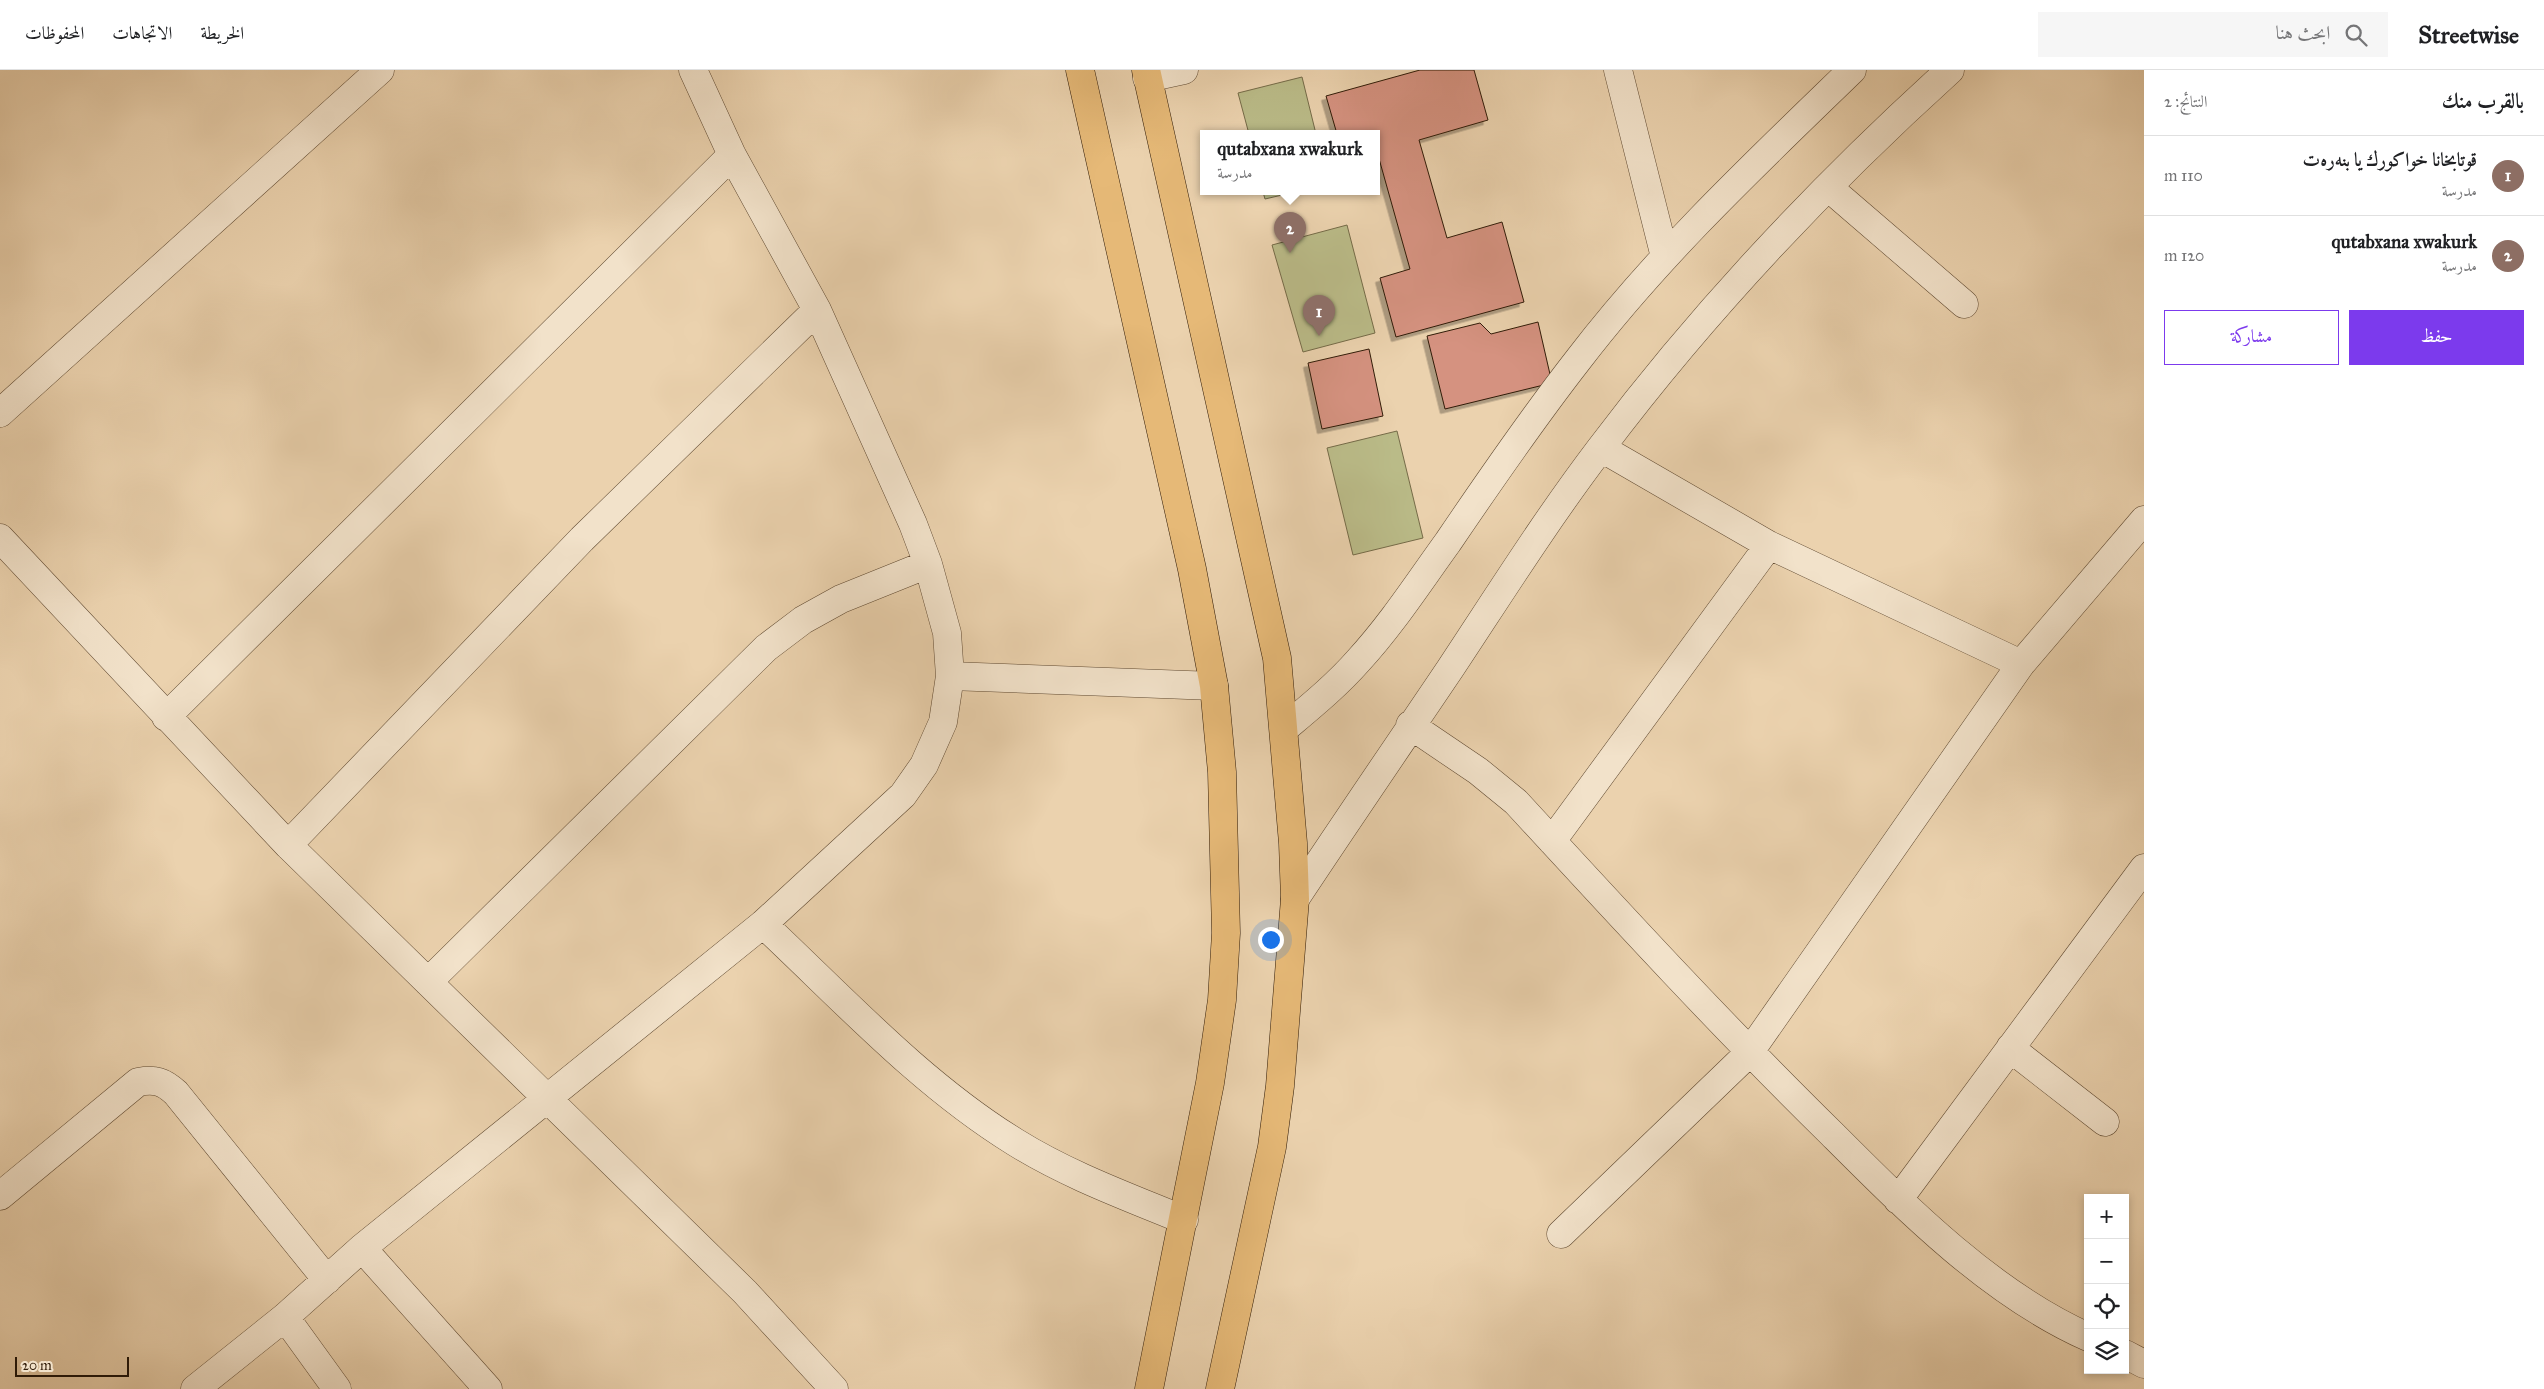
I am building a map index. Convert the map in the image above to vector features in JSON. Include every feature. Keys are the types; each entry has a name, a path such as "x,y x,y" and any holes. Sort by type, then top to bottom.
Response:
{"main road":[{"path":"1080,70 1192,569 1214,686 1222,772 1226,933 1222,1000 1210,1083 1184,1220 1148,1389"},
{"path":"1146,74 1277,658 1290,791 1296,899 1280,1086 1272,1147 1220,1389"}],"street":[{"path":"0,413 380,70"},
{"path":"195,1389 285,1317 362,1248 548,1100 763,924 903,795 924,765 943,722 950,676 947,634 928,564 913,524 817,310 732,156 693,70"},
{"path":"1146,74 1184,70"},
{"path":"1618,70 1665,257"},
{"path":"1284,728 1318,701 1358,661 1394,618 1573,366 1665,257 1852,70"},
{"path":"1296,899 1520,560 1601,448 1730,291 1828,187 1950,70"},
{"path":"166,717 732,156"},
{"path":"1828,187 1964,304"},
{"path":"288,845 582,539 817,310"},
{"path":"1601,448 1769,545 2021,664"},
{"path":"1561,1234 1749,1053 2021,664 2144,520"},
{"path":"0,538 288,845 744,1292 834,1389"},
{"path":"1552,841 1769,545"},
{"path":"428,982 766,648 803,620 841,599 928,564"},
{"path":"950,676 1214,686"},
{"path":"1410,725 1486,777 1516,802 1749,1053 1898,1200 1952,1247 2019,1298 2065,1327 2084,1335"},
{"path":"1898,1200 2144,868"},
{"path":"763,924 911,1063 971,1112 1016,1142 1076,1175 1184,1220"},
{"path":"2010,1048 2105,1122"},
{"path":"4,1186 138,1082 151,1079 165,1082 327,1280"},
{"path":"362,1248 488,1389"},
{"path":"285,1317 337,1389"},
{"path":"2129,1356 2144,1364"}],"green space":[{"path":"1302,77 1315,130 1248,130 1238,93"},
{"path":"1264,195 1282,195 1265,199"},
{"path":"1347,225 1375,333 1303,352 1272,245"},
{"path":"1397,431 1423,538 1353,555 1327,448"}],"building":[{"path":"1420,70 1474,70 1488,120 1419,140 1447,238 1502,222 1524,302 1396,337 1380,278 1410,269 1380,162 1380,130 1336,130 1326,96"},
{"path":"1538,322 1552,383 1445,409 1427,336 1480,323 1491,334"},
{"path":"1369,349 1383,416 1322,429 1308,363"}],"place":[{"name":"qutabxana xwakurk","path":"1290,253"},
{"name":"قوتابخانا خواکورك یا بنەرەت","path":"1319,336"}]}
